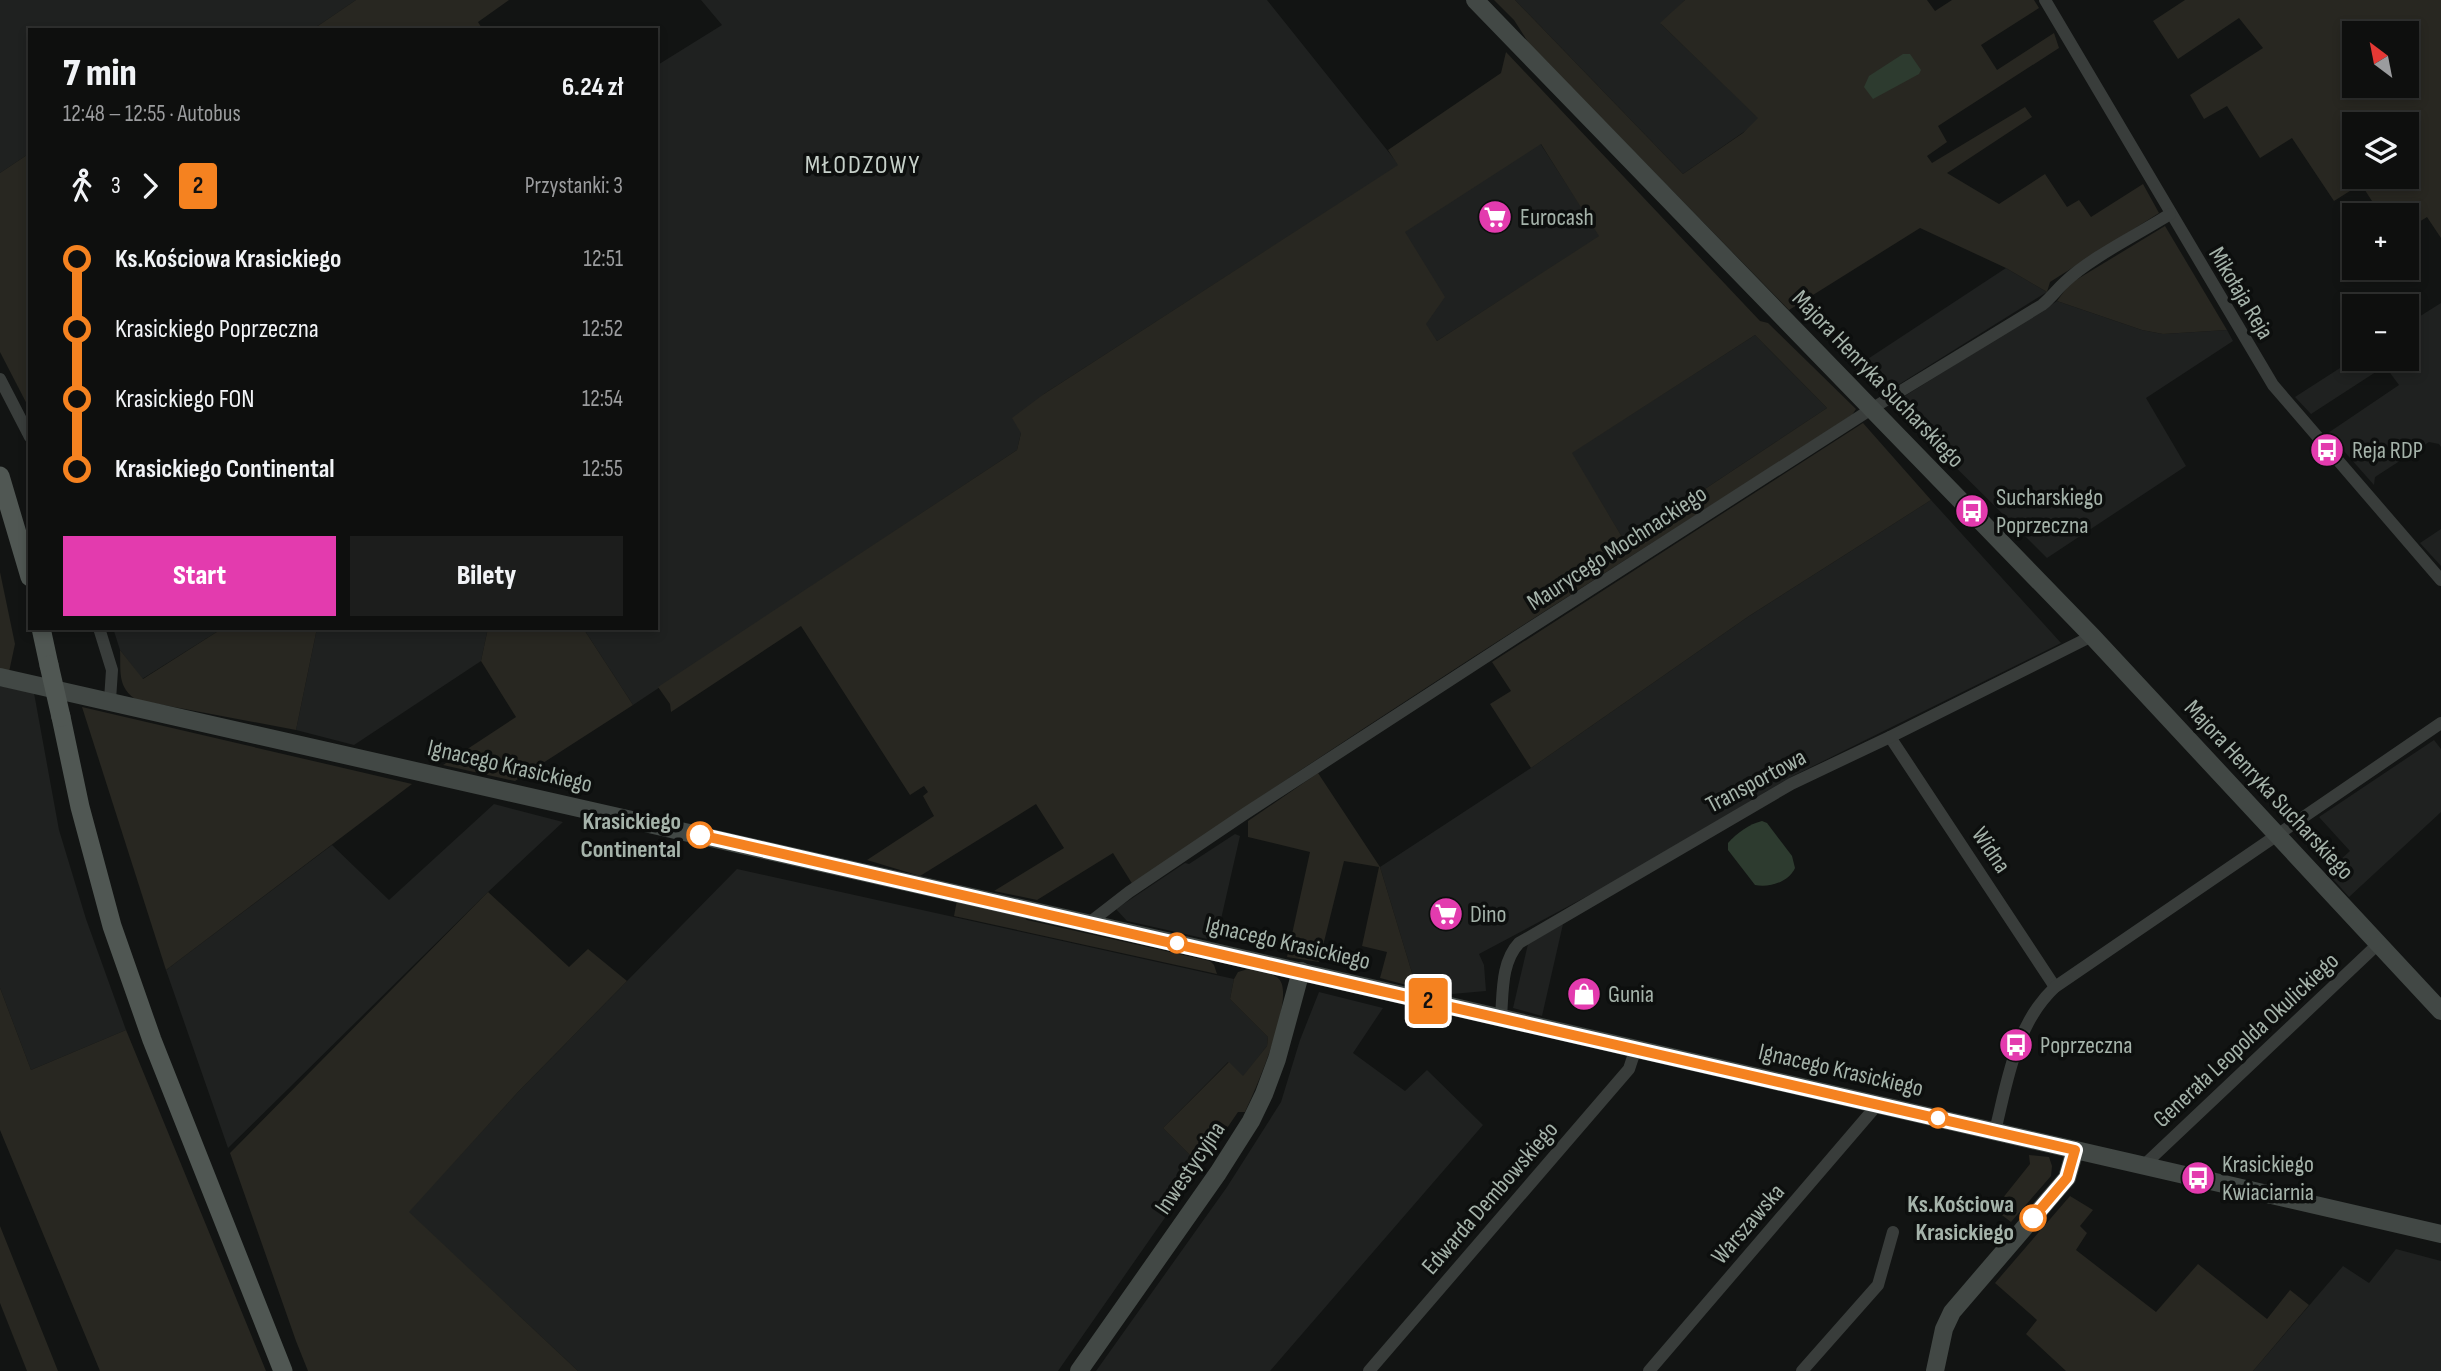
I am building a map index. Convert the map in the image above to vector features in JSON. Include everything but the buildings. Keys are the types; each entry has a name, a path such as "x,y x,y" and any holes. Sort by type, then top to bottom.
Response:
{"main road":[{"path":"0,476 28,570"},
{"path":"41,630 80,807 112,926 152,1040 283,1371"}],"street":[{"name":"Majora Henryka Sucharskiego","path":"1475,0 2092,636 2441,1011"},
{"name":"Mikołaja Reja","path":"2045,0 2273,385 2441,580"},
{"name":"Maurycego Mochnackiego","path":"1089,923 1129,892 1247,813 1873,408 2042,305 2063,283 2084,267 2170,214"},
{"path":"0,379 28,433"},
{"path":"100,630 112,670 110,700"},
{"name":"Transportowa","path":"1500,1017 1507,963 1519,943 1791,784 2092,636"},
{"name":"Ignacego Krasickiego","path":"0,677 1301,971 2441,1234"},
{"path":"1995,1131 2016,1045 2036,1007 2055,986 2439,729"},
{"name":"Widna","path":"1890,737 2055,986"},
{"name":"Generała Leopolda Okulickiego","path":"2143,1166 2378,944"},
{"name":"Inwestycyjna","path":"1079,1371 1251,1121 1278,1059 1301,971"},
{"name":"Edwarda Dembowskiego","path":"1368,1371 1629,1069 1636,1048"},
{"name":"Warszawska","path":"1649,1371 1878,1104"},
{"path":"1935,1371 1944,1329 1952,1312 2067,1178 2075,1150"},
{"path":"1802,1371 1878,1285 1892,1232"}],"shaded area":[{"path":"0,0 356,0 315,28 28,28 28,154 0,173"},
{"path":"356,0 509,0 478,22 482,28 315,28"},
{"path":"701,0 1267,0 1399,165 1044,394 1021,433 1017,450 633,705 584,630 658,630 658,65 722,25"},
{"path":"1494,0 1515,0 1683,174 1743,133 1758,118 1660,23 1685,0 1927,0 1935,11 1952,0 2034,0 2039,8 1981,45 1997,70 2054,33 2059,48 1938,126 1947,142 1927,156 1932,163 2025,107 2032,117 1947,173 1999,204 2045,174 2067,207 2079,200 2091,217 2143,184 2159,213 2050,282 2047,292 2006,268 1920,228 1789,310 1530,45 1514,20"},
{"path":"1515,0 1685,0 1661,24 1759,118 1751,127 1683,174"},
{"path":"2185,0 2441,0 2441,238 2427,217 2419,222 2419,203 2373,203 2364,189 2419,189 2419,112 2342,112 2342,189 2353,189 2334,201 2292,138 2260,158 2227,106 2204,119 2190,95 2263,48 2239,18 2178,59 2153,21"},
{"path":"1506,52 1760,321 1768,323 1856,409 1852,415 1400,705 1133,885 1113,853 1037,900 994,891 1064,848 1036,804 920,876 867,860 934,816 923,796 928,792 924,786 910,795 801,626 671,712 670,704 658,687 1017,450 1021,433 1012,418 1044,394 1398,165 1388,150 1501,73","holes":["1541,144 1599,236 1437,341 1426,324 1445,297 1405,232","1755,335 1827,408 1625,542 1572,453"]},
{"path":"1903,54 1910,54 1921,70 1919,74 1873,99 1864,87 1869,76"},
{"path":"1540,143 1600,236 1437,341 1425,324 1404,232"},
{"path":"28,154 28,406 0,352 0,173"},
{"path":"2165,226 2227,330 2163,334 2142,330 2057,301 2076,280"},
{"path":"2006,268 2047,292 1882,395 1854,368"},
{"path":"2057,301 2142,330 2163,334 2227,330 2233,341 2146,398 2186,466 2047,558 1892,404"},
{"path":"2441,303 2441,447 2429,442 2375,477 2374,485 2328,433 2399,385 2389,371 2419,371 2419,317"},
{"path":"1755,335 1827,408 1625,542 1571,453"},
{"path":"2342,367 2342,371 2377,371 2311,414 2295,397"},
{"path":"1863,423 1931,500 1749,616 1531,768 1490,704 1511,691 1492,662"},
{"path":"1931,500 2061,643 1791,777 1610,884 1479,954 1484,965 1486,991 1452,994 1414,987 1380,867 1531,768 1749,616"},
{"path":"2441,529 2441,566 2420,543"},
{"path":"0,572 15,644 9,672 0,669"},
{"path":"114,630 220,630 142,679 120,650"},
{"path":"220,630 317,630 296,730 137,700 123,684 120,650 143,679"},
{"path":"317,630 488,630 481,661 354,745 296,730"},
{"path":"488,630 584,630 633,705 515,781 443,765 516,717 481,661"},
{"path":"0,686 34,693 59,830 86,919 126,1030 31,1070 0,988"},
{"path":"82,707 412,784 166,970"},
{"path":"2434,740 2441,749 2441,812 2349,897 2327,872 2350,851 2319,817"},
{"path":"1318,773 1380,867 1414,987 1380,978 1387,952 1362,946 1379,867 1344,861 1319,962 1287,957 1310,852 1248,837 1248,821"},
{"path":"494,804 563,822 488,892 228,1148 166,970 332,845 389,900"},
{"path":"1762,821 1767,823 1792,856 1795,868 1783,880 1760,886 1755,885 1728,850 1728,843 1744,829"},
{"path":"1235,834 1240,836 1216,941 1127,921 1116,909 1185,863 1189,864"},
{"path":"737,869 1234,979 1230,999 1268,1037 1267,1046 1243,1077 1228,1062 1163,1128 1201,1166 1058,1371 578,1371 408,1212 517,1093"},
{"path":"488,892 569,967 588,949 627,981 517,1093 409,1212 578,1371 308,1371 230,1153"},
{"path":"957,900 1017,913 1027,920 1210,961 1217,974 954,916"},
{"path":"1563,924 1542,1016 1513,1008 1528,944"},
{"path":"1248,969 1268,973 1279,979 1283,989 1278,1023 1265,1065 1245,1112 1238,1112 1201,1166 1163,1128 1229,1062 1243,1076 1267,1046 1268,1037 1230,999 1238,972"},
{"path":"0,988 31,1070 126,1030 266,1371 100,1371 0,1130"},
{"path":"1319,992 1383,1008 1353,1053 1405,1091 1427,1070 1483,1125 1270,1371 1096,1371 1227,1187 1281,1102 1300,1040"},
{"path":"2029,1155 2049,1157 2051,1176 2011,1222 1994,1209 2030,1164"},
{"path":"2070,1196 2093,1210 2080,1226 2087,1233 2076,1250 2156,1312 2198,1264 2267,1319 2290,1290 2309,1305 2253,1371 2066,1371 2026,1334 2037,1320 1995,1283"},
{"path":"0,1226 58,1371 27,1371 0,1303"},
{"path":"2396,1249 2441,1261 2441,1371 2253,1371 2343,1266 2369,1283"}],"bus line":[{"name":"2","path":"700,835 2075,1150 2067,1178 2033,1218"}],"place":[{"name":"Eurocash","path":"1495,217"},
{"name":"Reja RDP","path":"2327,450"},
{"name":"Sucharskiego Poprzeczna","path":"1972,511"},
{"name":"Krasickiego Continental","path":"700,835"},
{"name":"Dino","path":"1446,914"},
{"name":"Gunia","path":"1584,994"},
{"name":"Poprzeczna","path":"2016,1045"},
{"name":"Krasickiego Kwiaciarnia","path":"2198,1178"},
{"name":"Ks.Kościowa Krasickiego","path":"2033,1218"}],"district":[{"name":"MŁODZOWY","path":"863,165"}]}
